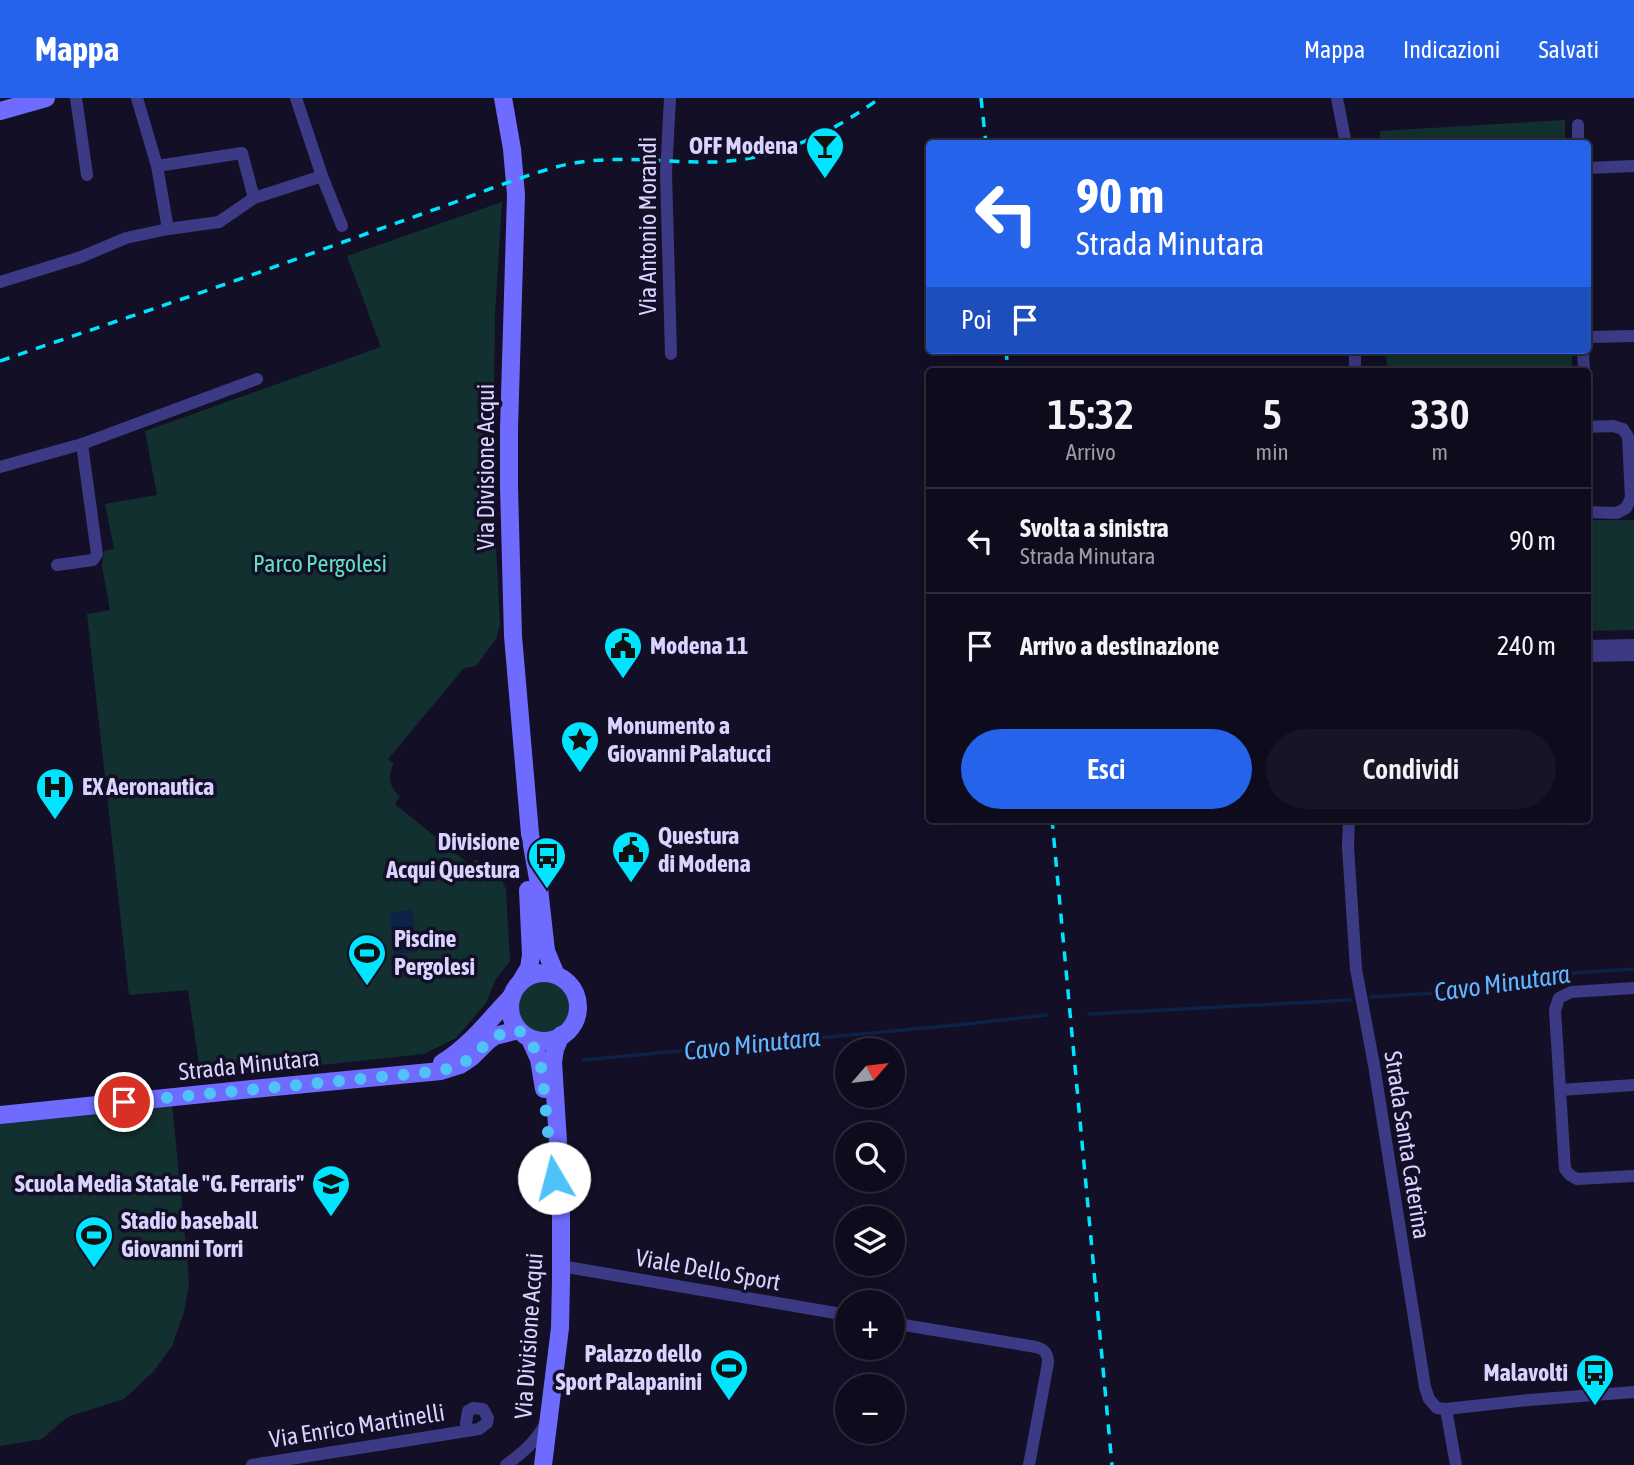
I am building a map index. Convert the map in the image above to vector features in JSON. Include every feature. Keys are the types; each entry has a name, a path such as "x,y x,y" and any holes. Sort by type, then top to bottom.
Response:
{"main road":[{"path":"0,111 46,98"},
{"name":"Via Divisione Acqui","path":"503,99 512,149 516,195 509,441 512,615 530,834 546,951 556,975"},
{"name":"Via Divisione Acqui","path":"516,989 529,968 531,955 528,872 530,834"},
{"path":"540,973 556,975 572,988 577,1003 574,1021 561,1035 545,1041 524,1034 512,1017 510,1008 516,989 530,976 540,973"},
{"name":"Strada Minutara","path":"420,1074 454,1055 469,1043 516,989"},
{"name":"Via Divisione Acqui","path":"524,1034 539,1059 542,1071 551,1163 561,1211"},
{"name":"Strada Minutara","path":"0,1115 441,1071 460,1065 495,1036 524,1034"},
{"name":"Via Divisione Acqui","path":"545,1465 548,1418 560,1328 559,1142 552,1062 561,1035"}],"street":[{"path":"76,98 87,174"},
{"path":"137,98 158,166 168,229"},
{"path":"296,98 342,226"},
{"name":"Via Antonio Morandi","path":"670,98 666,173 671,354"},
{"path":"1337,98 1345,140"},
{"path":"1578,125 1578,140"},
{"path":"158,166 242,153 254,198"},
{"path":"1591,168 1634,166"},
{"path":"0,282 81,257 126,238 219,222 254,198 323,176"},
{"path":"1591,337 1634,336"},
{"path":"0,467 82,444 257,379"},
{"path":"1591,427 1613,426 1623,429 1628,437 1631,498 1626,508 1617,513 1591,510"},
{"path":"57,565 93,560 97,554 82,444"},
{"path":"1591,646 1634,645"},
{"path":"1591,656 1634,655"},
{"name":"Strada Santa Caterina","path":"1349,823 1356,969 1427,1395 1434,1406 1446,1409"},
{"path":"1634,988 1571,992 1559,998 1555,1010 1565,1169 1577,1179 1634,1176"},
{"path":"1560,1090 1634,1085"},
{"name":"Viale Dello Sport","path":"561,1266 835,1313"},
{"path":"905,1325 1042,1348 1048,1363 1029,1465"},
{"path":"1456,1465 1446,1409 1634,1392"},
{"path":"506,1465 532,1444 548,1418"},
{"name":"Via Enrico Martinelli","path":"252,1465 468,1430"}],"green space":[{"path":"1565,120 1565,140 1380,140 1380,131"},
{"name":"Parco Pergolesi","path":"502,202 495,315 493,486 500,624 496,639 476,666 464,668 388,759 394,764 390,773 391,785 400,796 395,804 470,865 476,859 502,880 506,890 510,961 496,979 486,1003 456,1038 424,1054 201,1078 188,990 129,995 87,614 110,610 102,566 104,551 114,549 105,504 157,495 145,431 381,347 347,256"},
{"path":"1386,354 1572,354 1572,368 1387,368"},
{"path":"1591,520 1634,520 1634,630 1591,631"},
{"path":"543,981 553,983 561,989 567,997 567,1017 561,1025 553,1031 543,1033 533,1031 525,1025 519,1017 517,1007 519,997 525,989 533,983"},
{"name":"Stadio baseball Giovanni Torri","path":"172,1105 189,1284 184,1312 172,1346 153,1372 124,1399 70,1416 42,1439 0,1446 0,1119"}],"water":[{"path":"412,910 417,952 394,954 390,913"}],"waterway":[{"name":"Cavo Minutara","path":"1371,997 1453,992 1556,974 1634,969"},
{"name":"Cavo Minutara","path":"1089,1014 1350,1000"},
{"name":"Cavo Minutara","path":"583,1060 1046,1015"}],"railway":[{"path":"0,361 556,167 595,160 715,162 760,156 823,133 880,98"},
{"path":"981,98 986,140"},
{"path":"1006,354 1008,368"},
{"path":"1052,823 1112,1465"}],"place":[{"name":"OFF Modena","path":"825,180"},
{"name":"Modena 11","path":"623,680"},
{"name":"Monumento a Giovanni Palatucci","path":"580,774"},
{"name":"EX Aeronautica","path":"55,821"},
{"name":"Questura di Modena","path":"631,884"},
{"name":"Divisione Acqui Questura","path":"547,890"},
{"name":"Piscine Pergolesi","path":"367,987"},
{"name":"Scuola Media Statale \"G. Ferraris\"","path":"331,1218"},
{"name":"Stadio baseball Giovanni Torri","path":"94,1269"},
{"name":"Palazzo dello Sport Palapanini","path":"729,1402"},
{"name":"Malavolti","path":"1595,1407"}],"route":[{"path":"124,1102 441,1071 460,1065 495,1036 518,1030 530,1039 542,1071 554,1178"}]}
